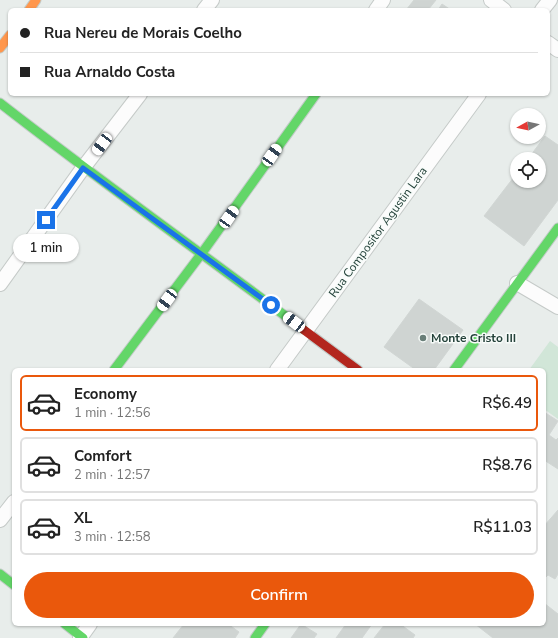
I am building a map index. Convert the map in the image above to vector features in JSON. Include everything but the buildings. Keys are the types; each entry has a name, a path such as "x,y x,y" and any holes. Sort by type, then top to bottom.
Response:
{"street":[{"path":"206,8 212,0"},
{"path":"491,0 501,8"},
{"path":"544,8 550,0"},
{"path":"0,48 8,38"},
{"path":"0,284 83,168 138,96"},
{"path":"116,368 202,253 315,96"},
{"name":"Rua Compositor Agustin Lara","path":"278,368 478,96"},
{"path":"0,103 83,168 202,253 355,368"},
{"path":"455,368 558,228"},
{"path":"517,283 558,306"},
{"path":"0,520 12,505"},
{"path":"0,574 12,583"},
{"path":"67,626 81,637 89,626"},
{"path":"255,638 264,626"}],"green space":[{"path":"550,341 558,347 558,419 546,410 546,368 530,368"}],"traffic: fast":[{"path":"116,368 202,253 315,96"},
{"path":"0,103 75,161 304,330"},
{"path":"455,368 558,228"},
{"path":"0,574 12,583"},
{"path":"68,626 83,638"},
{"path":"255,638 264,626"}],"traffic: slow":[{"path":"30,8 36,0"},
{"path":"0,48 8,38"}],"traffic: jam":[{"path":"304,330 355,368"}],"place":[{"name":"Monte Cristo III","path":"423,338"}],"route":[{"path":"46,220 83,168 202,253 271,305"}]}
